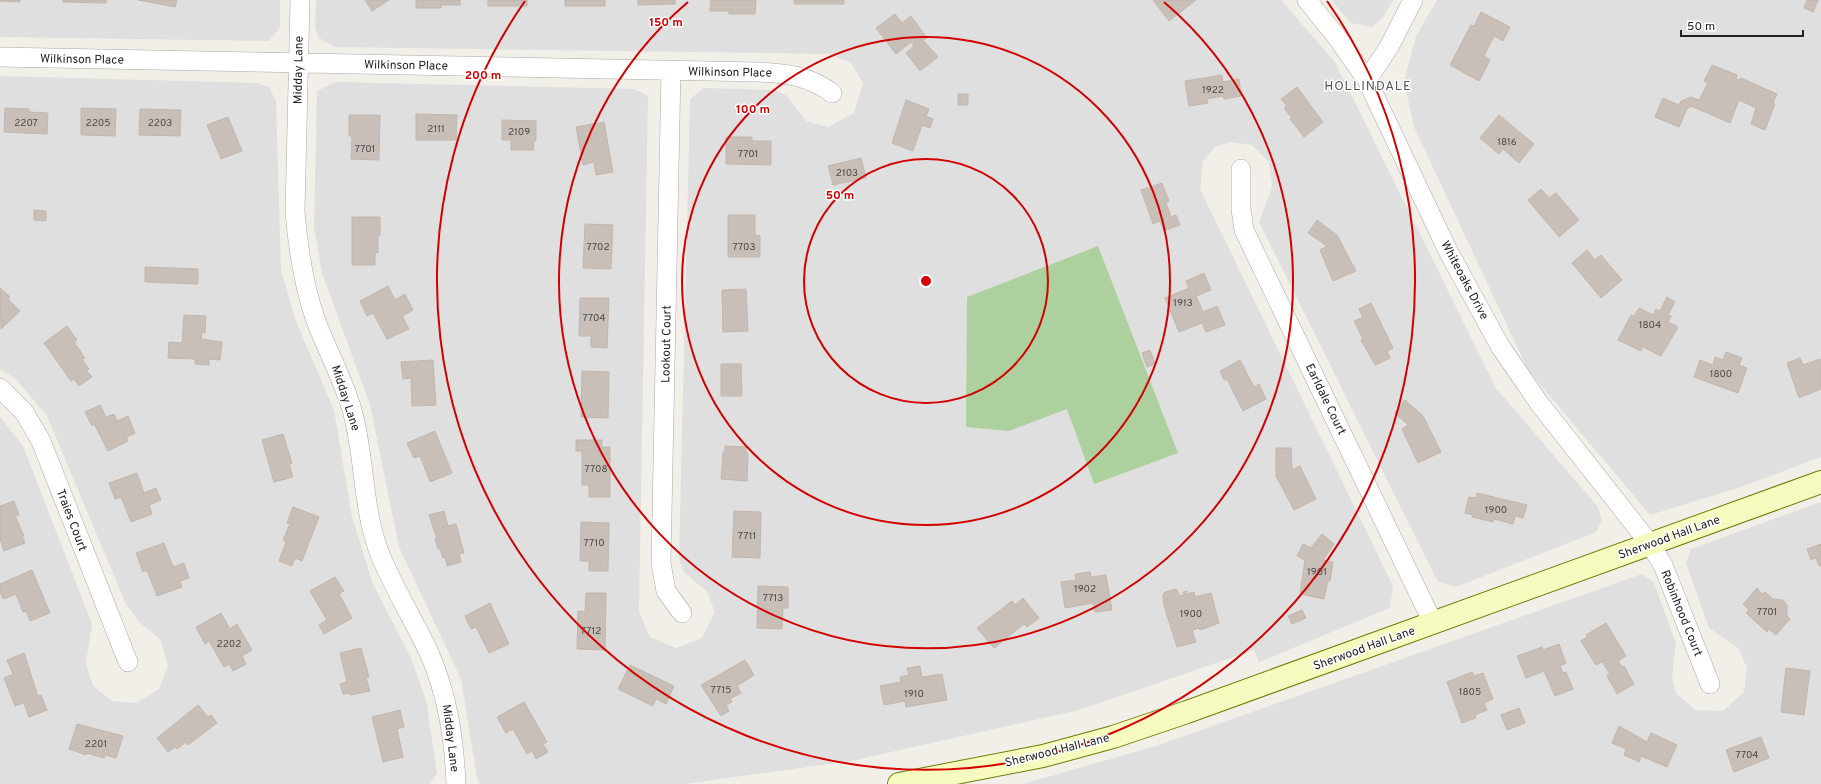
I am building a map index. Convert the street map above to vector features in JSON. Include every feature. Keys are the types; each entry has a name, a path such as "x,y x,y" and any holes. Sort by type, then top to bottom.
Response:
{"main road":[{"name":"Sherwood Hall Lane","path":"899,784 948,779 1114,737 1187,712 1821,482"}],"street":[{"name":"Midday Lane","path":"300,0 295,212 302,276 315,319 340,374 352,410 360,446 368,510 378,548 394,588 429,653 445,697 454,746 456,784"},
{"name":"Whiteoaks Drive","path":"1307,0 1336,36 1367,80 1448,251 1500,346 1538,403 1650,544"},
{"path":"1367,80 1389,47 1413,0"},
{"name":"Wilkinson Place","path":"0,57 671,70 790,74 821,85 832,93"},
{"name":"Lookout Court","path":"671,70 662,563 666,591 682,613"},
{"name":"Earldale Court","path":"1241,169 1241,209 1244,230 1433,623"},
{"name":"Traies Court","path":"0,388 24,412 41,441 128,662"},
{"name":"Robinhood Court","path":"1650,544 1663,565 1710,684"}],"shaded area":[{"path":"0,0 280,0 280,27 269,41 0,37"},
{"path":"316,0 1281,0 1335,62 1496,388 1598,507 1602,520 1596,532 1456,587 1438,582 1259,222 1272,187 1269,162 1252,145 1230,142 1215,147 1203,161 1200,189 1393,586 1390,608 1259,662 1254,650 1079,710 851,761 684,784 480,784 477,778 461,679 399,547 370,405 322,273 314,227 317,91 335,82 635,89 648,96 639,612 650,637 676,648 702,638 715,612 707,592 684,572 679,559 690,99 704,88 776,90 787,96 806,121 828,127 854,113 863,83 851,63 829,54 334,47 319,38 315,27"},
{"path":"1331,0 1393,0 1382,19 1372,27 1351,23"},
{"path":"1437,0 1821,0 1821,457 1741,487 1650,515 1528,370 1414,127 1404,81 1416,36"},
{"path":"0,76 257,83 269,87 276,101 281,270 295,319 334,410 352,517 373,584 411,658 426,700 437,773 430,784 0,784 0,417 23,446 92,624 86,663 93,686 112,701 136,703 159,689 168,666 161,640 138,621 125,602 47,416 16,379 0,369"},
{"path":"1821,502 1821,784 1023,784 1156,746 1642,574 1654,583 1676,643 1672,677 1676,693 1695,710 1723,711 1744,692 1747,668 1738,648 1709,628 1686,563 1691,549"}],"green space":[{"path":"1098,246 1178,453 1094,484 1067,409 1009,431 966,427 967,297"}],"building":[{"path":"20,0 20,2 0,1"},
{"path":"63,0 106,0 106,3 63,2"},
{"path":"138,0 177,0 175,7"},
{"path":"365,0 389,0 372,11"},
{"path":"416,0 460,0 460,5 441,5 441,8 416,8"},
{"path":"488,0 527,0 527,6 488,6"},
{"path":"565,0 605,0 605,6 565,6"},
{"path":"638,0 675,0 675,4 638,5"},
{"path":"711,0 756,0 755,14 729,14 729,11 710,11"},
{"path":"794,0 844,0 844,4 794,4"},
{"path":"1153,0 1196,0 1169,21"},
{"path":"1807,0 1818,0 1813,12 1804,8"},
{"path":"1481,12 1510,27 1503,41 1494,36 1484,56 1490,60 1479,81 1450,65 1471,25 1474,26"},
{"path":"895,14 902,23 911,16 927,38 923,40 938,57 920,71 906,53 914,46 911,42 896,54 876,28"},
{"path":"1712,65 1737,75 1736,79 1740,80 1741,78 1777,94 1773,103 1775,104 1765,130 1751,124 1756,108 1739,100 1730,123 1691,106 1687,109 1679,127 1655,117 1663,98 1679,105 1681,101 1691,97 1699,100 1708,83 1704,81"},
{"path":"1222,75 1223,82 1239,79 1241,96 1224,99 1223,96 1207,99 1208,103 1189,106 1185,81"},
{"path":"1297,87 1323,122 1304,137 1290,119 1292,118 1284,108 1287,106 1281,99"},
{"path":"958,94 968,94 968,105 958,105"},
{"path":"906,100 929,109 926,116 933,119 930,128 922,125 913,151 892,143"},
{"path":"5,108 29,109 29,112 48,113 47,134 4,132"},
{"path":"81,108 116,109 115,136 81,135"},
{"path":"140,109 181,110 180,136 139,135"},
{"path":"416,114 457,115 456,140 416,140"},
{"path":"349,115 380,115 379,160 351,159 352,136 349,136"},
{"path":"1499,115 1534,144 1519,163 1503,149 1499,154 1480,138"},
{"path":"228,117 242,151 221,159 207,125"},
{"path":"502,120 536,121 536,141 533,141 534,150 511,150 511,140 502,140"},
{"path":"604,122 613,172 596,175 594,162 583,165 576,127"},
{"path":"726,137 752,137 752,141 771,141 771,165 726,164"},
{"path":"861,158 866,178 833,185 828,166"},
{"path":"1162,183 1169,201 1166,202 1171,217 1176,215 1180,225 1164,231 1160,221 1153,224 1141,190"},
{"path":"1541,189 1549,198 1556,193 1579,220 1559,237 1528,200"},
{"path":"34,210 46,211 46,221 34,220"},
{"path":"728,215 755,215 755,235 760,236 760,257 728,257"},
{"path":"352,217 380,217 380,235 378,235 378,253 375,252 375,265 352,265"},
{"path":"1317,220 1337,235 1356,271 1333,281 1320,250 1327,246 1308,233"},
{"path":"585,224 613,225 611,269 583,268"},
{"path":"1587,250 1595,260 1601,255 1622,280 1601,298 1572,263"},
{"path":"145,267 198,269 198,284 145,282"},
{"path":"1204,273 1211,290 1196,296 1203,312 1217,306 1225,325 1206,332 1202,323 1179,332 1165,298 1189,288 1186,281"},
{"path":"388,286 395,300 405,294 413,310 402,316 409,329 387,339 373,313 367,316 360,301"},
{"path":"0,288 10,297 8,299 20,311 1,329"},
{"path":"746,289 748,331 723,332 722,290"},
{"path":"1667,297 1675,302 1668,315 1671,316 1668,322 1678,327 1661,356 1643,347 1641,351 1618,340 1631,315 1634,316 1639,308 1653,315 1656,309 1660,311"},
{"path":"580,298 609,298 607,348 591,347 591,336 579,336"},
{"path":"1371,303 1393,348 1387,351 1390,358 1375,365 1361,340 1363,339 1354,321 1363,317 1359,309"},
{"path":"184,315 206,316 205,333 202,332 201,339 222,342 220,360 209,359 209,365 195,364 195,359 168,358 169,342 182,343"},
{"path":"67,326 77,340 74,342 85,358 82,359 89,369 87,371 92,377 79,386 74,379 71,381 44,343"},
{"path":"1150,350 1155,364 1147,367 1142,353"},
{"path":"1726,352 1742,358 1739,365 1747,368 1738,393 1694,377 1700,360 1713,365 1715,357 1723,360"},
{"path":"1800,358 1803,365 1820,359 1821,389 1799,398 1787,363"},
{"path":"433,360 436,405 412,406 411,378 403,379 401,362"},
{"path":"1240,360 1254,387 1259,384 1266,399 1243,411 1227,379 1224,380 1220,371"},
{"path":"721,364 741,364 742,396 721,396"},
{"path":"582,371 609,372 608,418 581,417"},
{"path":"1405,400 1423,416 1441,452 1418,463 1402,429 1408,425 1395,413"},
{"path":"100,405 106,417 114,414 117,421 128,416 135,433 126,437 128,441 108,451 94,424 92,426 85,412"},
{"path":"435,431 452,473 430,482 420,456 414,458 407,443"},
{"path":"283,434 292,463 289,464 293,477 274,482 262,440"},
{"path":"576,440 602,440 602,447 610,447 610,497 589,497 589,485 582,485 582,451 576,451"},
{"path":"725,446 746,447 746,453 748,453 747,481 721,479 723,452 725,452"},
{"path":"1276,448 1291,448 1292,470 1300,466 1316,499 1294,510 1276,476"},
{"path":"137,473 144,493 156,488 161,500 149,505 152,514 131,522 121,497 115,499 109,483"},
{"path":"1477,493 1527,505 1523,518 1515,516 1513,524 1494,519 1493,522 1472,517 1473,515 1465,513 1469,497 1476,498"},
{"path":"14,501 19,515 15,516 24,536 22,536 25,543 4,551 0,539 0,506"},
{"path":"293,507 319,517 302,561 295,558 292,566 279,561 286,542 283,540 290,524 287,523"},
{"path":"444,511 448,526 456,524 464,553 459,554 461,562 447,566 445,557 443,558 440,549 438,549 435,539 437,539 429,515"},
{"path":"734,511 761,512 760,558 732,557"},
{"path":"581,522 609,523 608,571 589,571 589,561 580,561"},
{"path":"1322,534 1334,544 1323,560 1333,562 1330,581 1328,581 1324,599 1300,594 1305,560 1297,556 1303,544 1311,548"},
{"path":"164,543 173,567 184,563 189,578 180,581 182,587 157,596 147,570 143,572 136,553"},
{"path":"1821,544 1821,565 1819,566 1816,558 1811,560 1807,549"},
{"path":"32,570 50,613 30,621 26,611 23,612 16,594 3,599 0,592 0,584"},
{"path":"1090,572 1091,577 1106,575 1112,610 1095,612 1093,603 1065,608 1061,582 1076,580 1075,574"},
{"path":"335,577 344,591 339,594 352,618 324,634 319,625 327,620 310,591"},
{"path":"758,586 788,587 788,608 783,608 782,629 757,628"},
{"path":"1757,588 1762,594 1765,592 1773,599 1783,600 1787,605 1787,616 1790,619 1776,635 1769,629 1767,632 1746,613 1749,610 1743,604"},
{"path":"1176,589 1180,596 1184,595 1183,592 1187,591 1187,594 1194,592 1195,597 1211,593 1219,623 1200,630 1199,628 1192,630 1196,642 1177,647 1164,606 1163,595 1165,592"},
{"path":"586,593 606,593 605,650 577,649 578,611 585,612"},
{"path":"1023,598 1039,618 1027,627 1024,624 994,648 977,628 1012,601 1015,605"},
{"path":"490,603 509,644 489,653 476,627 471,629 465,616"},
{"path":"1302,610 1306,618 1292,624 1288,616"},
{"path":"221,613 230,629 237,624 252,650 242,656 246,664 233,671 229,664 224,667 209,641 205,644 196,627"},
{"path":"1606,623 1626,656 1618,661 1622,667 1624,666 1634,684 1617,694 1607,676 1610,674 1602,662 1596,665 1581,641 1587,637 1586,635"},
{"path":"1559,644 1566,663 1560,666 1563,673 1566,672 1573,689 1555,696 1544,671 1526,678 1517,656 1542,647 1543,650"},
{"path":"361,648 369,677 366,678 370,691 351,695 350,693 343,694 340,684 347,682 340,653"},
{"path":"24,653 38,696 41,695 47,710 29,717 24,703 15,706 4,678 13,674 7,660"},
{"path":"745,660 754,675 737,686 741,693 730,699 732,702 726,705 729,711 721,716 701,685"},
{"path":"630,665 674,686 666,704 656,699 653,706 618,689"},
{"path":"920,666 922,677 942,674 947,700 906,707 905,701 884,705 880,686 901,682 900,677 909,675 907,668"},
{"path":"1786,668 1810,671 1804,715 1781,712"},
{"path":"1472,672 1474,676 1483,673 1493,699 1484,703 1487,710 1475,715 1476,718 1462,723 1447,682"},
{"path":"524,702 547,742 543,744 548,752 536,759 532,751 527,754 513,729 506,733 497,717"},
{"path":"198,705 208,717 211,715 217,723 188,745 186,742 177,749 175,747 168,752 157,738"},
{"path":"1519,708 1525,723 1507,730 1501,715"},
{"path":"400,710 404,727 397,729 403,757 383,762 372,717"},
{"path":"77,724 123,736 116,758 105,755 104,758 86,753 86,755 69,749"},
{"path":"1619,726 1647,742 1651,733 1677,745 1667,767 1641,756 1639,762 1624,755 1626,749 1612,743"},
{"path":"1761,737 1769,758 1734,772 1726,750"}],"district":[{"name":"HOLLINDALE","path":"1368,85"}]}
